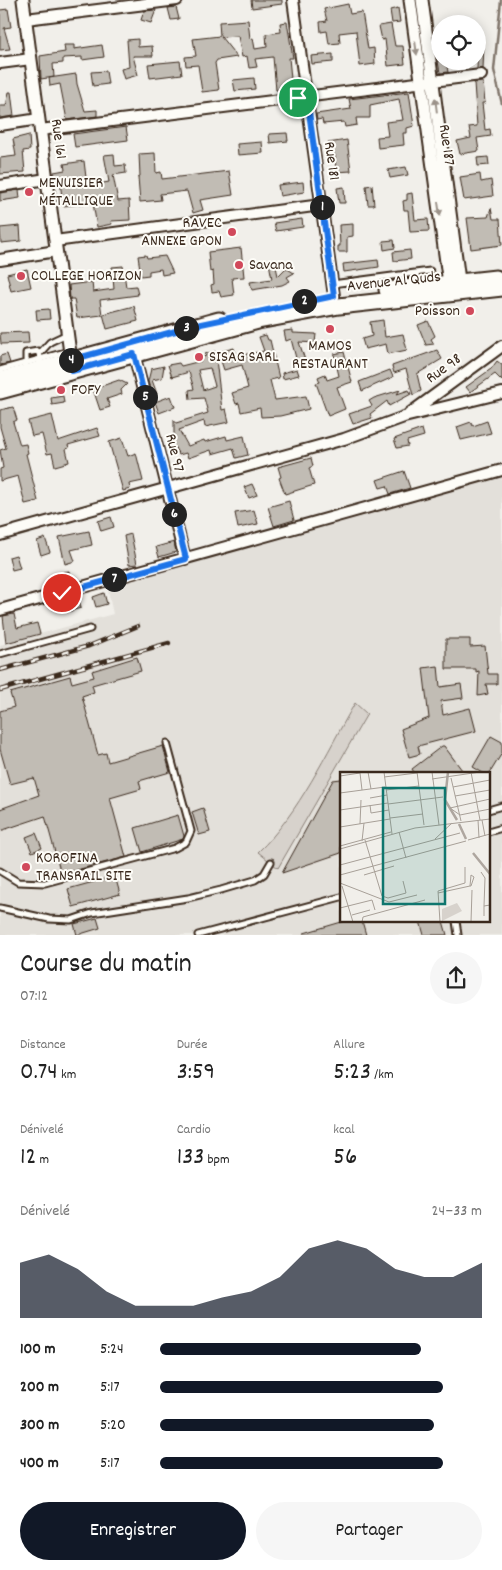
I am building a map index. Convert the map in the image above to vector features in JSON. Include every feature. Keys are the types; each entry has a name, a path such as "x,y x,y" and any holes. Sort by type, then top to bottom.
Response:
{"main road":[{"name":"Avenue Al Quds","path":"0,380 41,360 71,361 134,354 213,332 302,312 455,288 502,278"},
{"name":"Avenue Al Quds","path":"0,391 71,361 201,324 333,290 502,288"}],"street":[{"name":"Rue 161","path":"23,0 71,361"},
{"path":"26,19 177,0"},
{"name":"Rue 181","path":"293,0 333,290"},
{"name":"Rue 187","path":"410,0 427,82 455,288"},
{"name":"Rue 187","path":"422,0 427,82"},
{"path":"0,63 31,59"},
{"path":"0,125 40,124 307,97 481,75"},
{"path":"0,186 47,179"},
{"path":"0,260 56,246 321,205"},
{"name":"Rue 98","path":"404,417 502,346"},
{"name":"Rue 97","path":"134,354 186,559"},
{"path":"0,535 344,439 404,417 502,393"},
{"path":"0,610 502,470"}],"lane":[{"path":"333,290 430,271"},
{"path":"41,360 50,342 67,334"},
{"name":"Avenue Al Quds","path":"0,370 26,367"},
{"path":"0,654 90,629"},
{"path":"0,871 18,882 44,883 175,848 186,842 191,831 166,743"},
{"path":"0,908 49,918 71,920 92,913 188,898 222,890 255,880 264,874 271,862"},
{"path":"198,935 340,898"},
{"path":"456,922 458,935"}],"shaded area":[{"path":"502,477 502,935 0,935 0,645 113,614 107,586"},
{"path":"355,703 367,714 278,868 258,852 287,819 300,800"}],"building":[{"path":"251,0 282,0 282,4 252,8"},
{"path":"348,4 350,14 362,12 368,49 374,48 375,64 360,66 356,31 339,33 340,43 329,44 327,31 321,32 320,22 327,21 324,9"},
{"path":"176,7 179,19 171,20 168,8"},
{"path":"398,8 400,22 392,23 390,10"},
{"path":"8,9 11,27 4,28 10,49 0,50 0,10"},
{"path":"156,10 151,23 141,20 144,11"},
{"path":"248,20 250,39 253,38 255,49 267,47 266,34 281,32 280,23 287,22 293,58 289,58 292,89 276,90 273,57 255,59 257,67 249,68 247,56 242,57 238,36 221,37 237,57 217,60 215,63 219,90 202,92 198,65 186,66 185,57 196,56 193,39 220,36 219,22"},
{"path":"391,24 395,46 403,46 405,64 388,66 385,39 382,40 379,26"},
{"path":"138,39 138,47 152,46 153,56 133,56 138,75 124,79 121,69 129,67 127,40"},
{"path":"64,45 74,45 74,49 102,45 104,57 82,60 82,57 63,58 63,63 53,64 54,77 41,79 40,56 65,52"},
{"path":"333,54 333,62 312,64 311,56"},
{"path":"180,61 182,74 150,78 148,64"},
{"path":"440,70 448,70 448,72 440,73"},
{"path":"106,71 108,84 93,86 91,72"},
{"path":"76,74 85,111 97,110 97,116 67,120 60,84 50,86 49,78"},
{"path":"254,78 255,89 235,91 233,80"},
{"path":"483,82 485,103 482,103 485,130 490,129 491,136 477,138 479,151 460,154 457,141 471,138 469,127 477,126 474,83"},
{"path":"9,92 11,92 14,116 0,118 0,106 6,106"},
{"path":"409,92 414,126 407,128 407,133 403,133 404,145 378,148 377,137 388,136 386,122 403,120 399,99 370,105 370,118 356,118 357,125 345,127 344,122 323,124 322,119 317,120 316,114 351,109 349,99"},
{"path":"126,127 128,140 75,147 73,134"},
{"path":"287,133 288,141 270,143 269,134"},
{"path":"29,135 30,150 23,151 25,172 0,174 0,158 16,156 13,139"},
{"path":"347,140 351,171 336,172 335,155 330,156 328,143"},
{"path":"262,142 263,153 238,155 237,144"},
{"path":"155,153 156,173 161,172 162,179 229,171 233,195 200,200 203,210 193,213 187,191 160,194 161,200 140,202 139,154"},
{"path":"114,154 115,166 125,165 126,173 113,175 118,201 129,200 130,220 111,221 112,224 97,227 93,203 63,206 60,181 55,182 54,172 65,170 64,164 84,161 87,186 109,182 104,155"},
{"path":"488,157 489,165 478,166 477,158"},
{"path":"406,167 408,175 390,178 388,170"},
{"path":"480,174 481,182 491,180 493,196 464,200 460,177"},
{"path":"303,182 304,192 280,196 278,185"},
{"path":"372,185 374,205 368,205 366,186"},
{"path":"344,187 345,203 339,203 337,188"},
{"path":"19,190 20,198 0,201 0,193"},
{"path":"412,193 415,220 428,219 429,231 410,232 408,210 404,210 403,201 407,200 407,194"},
{"path":"491,208 493,219 500,219 502,245 471,249 467,218 488,217"},
{"path":"302,219 303,227 276,231 274,223"},
{"path":"353,224 353,236 347,237 347,252 338,252 338,246 340,246 339,225"},
{"path":"20,226 21,241 1,243 0,228"},
{"path":"394,240 395,248 384,250 383,241"},
{"path":"241,248 244,277 232,278 234,295 221,297 219,291 212,292 211,285 214,284 213,271 210,272 208,252"},
{"path":"410,250 411,259 394,261 393,252"},
{"path":"146,255 147,258 165,256 173,273 162,275 161,269 149,271 149,275 141,276 138,256"},
{"path":"378,260 379,267 344,272 343,264"},
{"path":"275,262 278,276 286,268 294,273 287,277 290,281 282,285 252,290 250,282 272,279 269,263"},
{"path":"123,266 126,287 136,286 138,295 100,300 102,315 77,318 74,299 70,299 69,285 92,282 93,292 114,289 112,267"},
{"path":"27,269 31,287 11,291 7,274"},
{"path":"134,306 138,321 107,329 103,314"},
{"path":"49,309 50,319 37,320 36,310"},
{"path":"383,320 385,337 403,334 407,350 388,354 386,344 365,349 362,339 372,336 370,322"},
{"path":"428,321 435,336 431,339 434,344 426,345 418,325"},
{"path":"293,330 293,333 316,334 315,343 299,342 305,360 297,362 291,339 286,341 284,331"},
{"path":"28,332 29,343 1,344 0,333"},
{"path":"266,335 268,340 270,340 279,378 270,380 275,400 306,396 309,409 280,416 261,417 260,408 241,412 239,403 236,404 232,393 248,388 242,365 224,370 218,352 234,348 236,356 264,351 259,337"},
{"path":"437,350 442,359 417,374 421,391 413,395 406,369 394,373 392,366"},
{"path":"215,351 222,410 226,409 229,422 205,427 204,421 179,430 188,446 204,440 205,442 226,436 227,440 244,436 248,455 236,458 233,448 212,454 211,450 188,458 186,453 179,455 170,439 174,437 174,420 176,423 208,413 204,398 190,399 189,390 194,389 189,372 172,377 168,365 179,363 181,366 201,361 200,358 206,356 205,354","holes":["210,368 215,386 203,390 198,370"]},
{"path":"344,352 352,382 337,387 345,409 328,416 316,383 320,382 318,377 325,374 327,380 339,376 334,354"},
{"path":"7,354 10,363 0,365 0,356"},
{"path":"497,361 502,365 502,381 495,374 470,392 466,387 491,369"},
{"path":"164,366 162,378 152,380 157,394 152,396 148,381 151,369"},
{"path":"297,369 299,375 283,379 282,373"},
{"path":"390,370 393,377 362,391 359,382"},
{"path":"119,380 127,384 121,390 122,394 107,399 110,407 100,410 93,389"},
{"path":"400,390 397,394 409,390 411,394 389,406 387,401 370,414 372,418 353,424 349,414 372,406 369,401 374,398"},
{"path":"63,396 64,403 52,405 51,398"},
{"path":"171,396 175,407 159,413 155,402"},
{"path":"13,407 17,420 13,422 20,445 26,444 28,453 26,454 38,501 25,504 18,476 0,481 0,469 3,468 0,450 6,448 0,427 0,410"},
{"path":"52,415 58,441 97,428 100,436 68,445 69,448 66,449 69,462 55,466 52,453 47,454 42,434 32,436 28,421"},
{"path":"487,421 491,433 461,440 457,427 471,422 473,426"},
{"path":"422,429 424,436 407,441 408,446 397,448 394,439"},
{"path":"122,438 128,456 136,453 143,481 129,484 130,489 123,491 109,442"},
{"path":"311,458 313,466 309,468 314,485 285,494 279,478 281,477 278,467"},
{"path":"404,471 410,488 390,494 387,486 380,488 377,480"},
{"path":"252,484 257,495 249,498 244,487"},
{"path":"289,501 294,520 274,526 268,507"},
{"path":"254,510 258,524 238,528 235,513"},
{"path":"111,517 114,527 101,531 98,521"},
{"path":"89,531 92,545 71,550 75,561 65,564 59,537"},
{"path":"131,534 137,564 129,565 124,536"},
{"path":"45,538 50,552 41,555 37,541"},
{"path":"174,542 176,552 159,557 156,547"},
{"path":"16,555 20,568 12,570 9,557"},
{"path":"69,571 71,583 58,587 57,583 64,580 63,572"},
{"path":"104,593 107,604 96,607 93,597"},
{"path":"79,599 81,608 67,612 64,603"},
{"path":"14,614 17,628 37,623 40,634 6,643 3,616"},
{"path":"446,639 470,639 470,647 485,646 488,674 497,674 497,684 486,684 488,694 478,696 479,671 476,672 476,669 446,669"},
{"path":"137,657 141,671 92,685 94,692 82,696 98,755 106,753 108,762 163,746 170,772 139,781 141,789 110,798 126,857 61,874 45,816 0,831 0,809 39,795 34,778 10,784 0,749 0,711 14,707 10,693 70,676 72,683 94,677 92,671"},
{"path":"438,666 440,687 461,684 463,698 441,701 443,715 470,708 476,731 418,746 420,754 409,757 401,729 429,718 423,668"},
{"path":"491,736 502,742 502,753 490,773 481,772 473,767"},
{"path":"444,746 464,772 414,772 412,769"},
{"path":"340,779 340,853 282,873 333,780"},
{"path":"203,808 210,832 199,835 192,812"},
{"path":"178,815 184,836 183,839 142,852 135,828"},
{"path":"36,833 42,848 32,852 26,837"},
{"path":"115,876 120,894 73,907 68,889"},
{"path":"97,918 100,928 77,935 74,924"},
{"path":"342,922 362,922 366,935 304,935 304,933"},
{"path":"420,922 443,922 447,935 424,935"}],"waterway":[{"path":"501,0 494,70 502,104"}],"railway":[{"path":"0,670 89,646 138,626"},
{"path":"0,690 169,643"}],"place":[{"name":"MENUISIER MÉTALLIQUE","path":"29,192"},
{"name":"RAVEC ANNEXE GPON","path":"232,232"},
{"name":"Savana","path":"239,265"},
{"name":"COLLEGE HORIZON","path":"21,276"},
{"name":"Poisson","path":"470,311"},
{"name":"MAMOS RESTAURANT","path":"330,329"},
{"name":"SISAG SARL","path":"199,357"},
{"name":"FOFY","path":"61,390"},
{"name":"KOROFINA TRANSRAIL SITE","path":"26,867"}],"route":[{"path":"62,593 186,559 134,354 72,371 71,360 201,324 255,311 334,296 307,97 298,98"}]}
